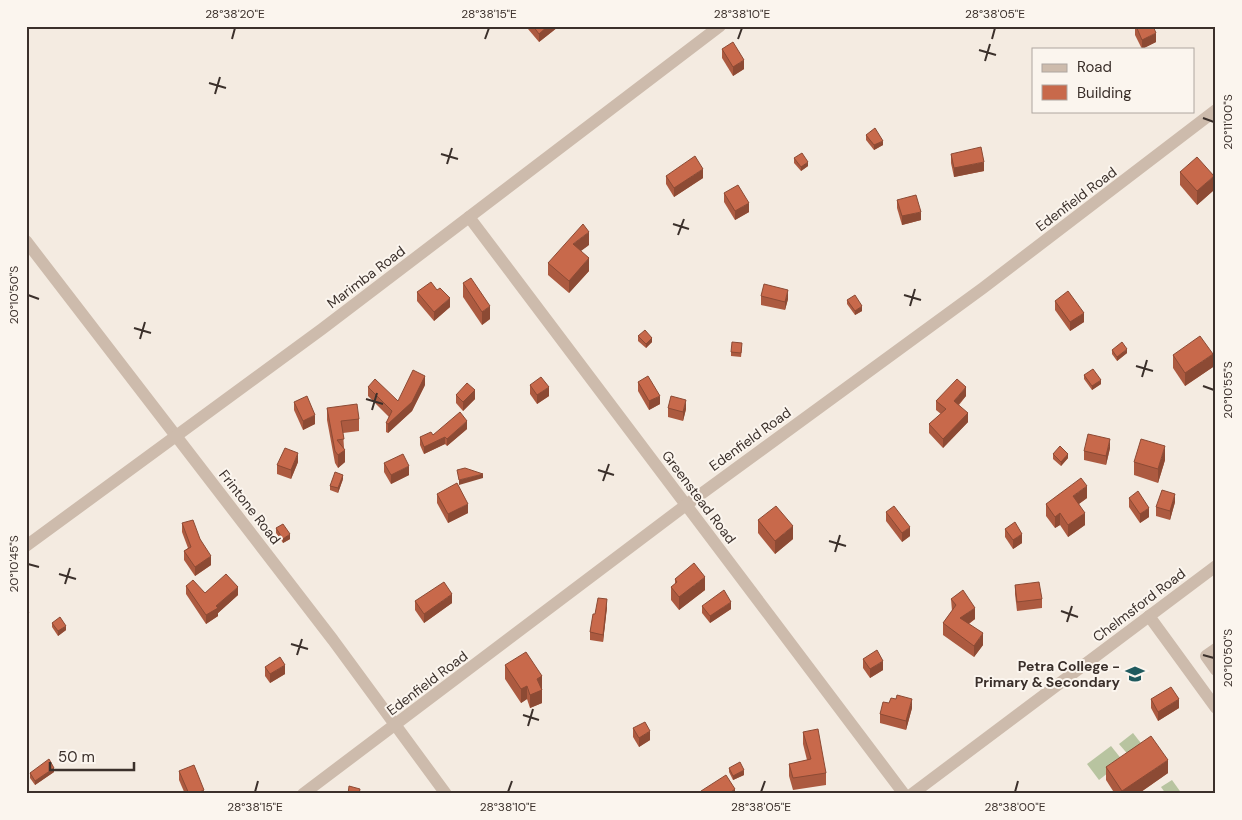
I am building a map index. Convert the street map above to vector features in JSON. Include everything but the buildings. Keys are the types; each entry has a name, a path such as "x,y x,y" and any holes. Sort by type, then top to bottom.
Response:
{"street":[{"name":"Marimba Road","path":"26,546 469,217 720,26"},
{"name":"Edenfield Road","path":"303,794 686,505 983,288 1216,110"},
{"name":"Greenstead Road","path":"469,217 904,794"},
{"name":"Frintone Road","path":"26,241 396,725 446,794"},
{"name":"Chelmsford Road","path":"912,794 1216,566"},
{"path":"1149,616 1216,708"},
{"path":"1216,649 1206,656 1216,670"}],"green space":[{"path":"1133,733 1144,747 1131,758 1119,744"},
{"path":"1111,746 1123,761 1099,780 1087,764"},
{"path":"1172,780 1182,794 1166,794 1161,787"}],"place":[{"name":"Petra College - Primary & Secondary","path":"1135,674"}]}
